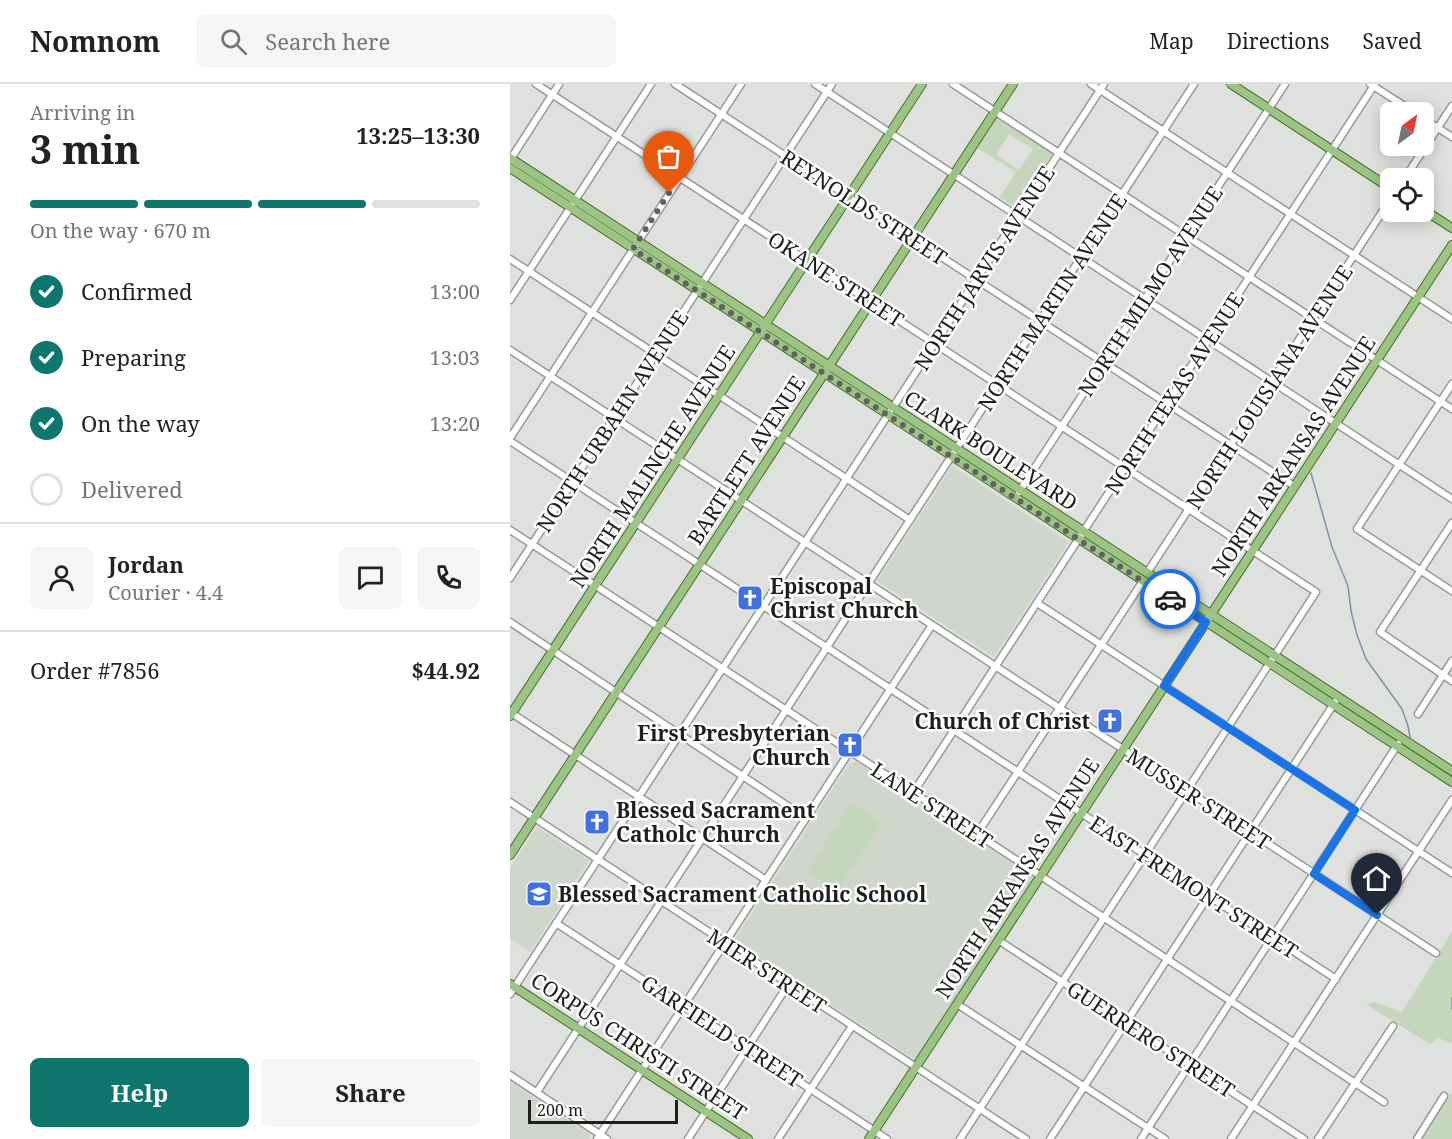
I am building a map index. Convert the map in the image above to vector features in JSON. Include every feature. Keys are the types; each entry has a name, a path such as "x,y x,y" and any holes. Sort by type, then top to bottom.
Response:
{"main road":[{"name":"NORTH MALINCHE AVENUE","path":"511,714 922,84"},
{"name":"BARTLETT AVENUE","path":"510,855 1013,84"},
{"path":"1231,84 1380,181"},
{"name":"CLARK BOULEVARD","path":"510,159 635,245 1272,660 1400,742 1452,771"},
{"name":"CLARK BOULEVARD","path":"510,168 573,204"},
{"path":"1434,216 1452,228"},
{"name":"NORTH ARKANSAS AVENUE","path":"869,1139 1452,245"},
{"name":"CLARK BOULEVARD","path":"1400,742 1452,782"},
{"name":"CORPUS CHRISTI STREET","path":"512,988 748,1139"}],"street":[{"name":"OKANE STREET","path":"536,84 1316,592 1272,660"},
{"path":"510,159 559,84"},
{"path":"510,300 651,84"},
{"name":"REYNOLDS STREET","path":"675,84 1294,486"},
{"path":"510,439 741,84"},
{"path":"815,84 1452,499"},
{"name":"NORTH URBAHN AVENUE","path":"510,578 832,84"},
{"path":"953,84 1452,409"},
{"path":"1091,84 1102,87 1164,131 1452,319"},
{"name":"NORTH MARTIN AVENUE","path":"537,1092 1194,84"},
{"name":"NORTH MILMO AVENUE","path":"1018,494 1285,84"},
{"path":"1373,85 1399,102"},
{"name":"NORTH TEXAS AVENUE","path":"913,793 1373,85"},
{"name":"NORTH JARVIS AVENUE","path":"512,988 1102,87"},
{"path":"1411,168 1452,106"},
{"path":"1434,126 1452,137"},
{"name":"NORTH LOUISIANA AVENUE","path":"977,834 1380,215"},
{"path":"510,259 910,520"},
{"name":"MUSSER STREET","path":"510,350 1436,953"},
{"path":"1452,384 1358,529 1452,591"},
{"name":"EAST FREMONT STREET","path":"510,439 572,482 1336,979"},
{"path":"1452,523 1380,632 1452,681"},
{"name":"LANE STREET","path":"510,530 1384,1102"},
{"path":"1037,603 1452,873"},
{"path":"510,622 806,818"},
{"path":"599,1137 932,625"},
{"path":"960,1139 1272,660"},
{"path":"1418,714 1452,661"},
{"path":"1050,1139 1336,701"},
{"path":"511,714 576,754 766,880"},
{"path":"1141,1139 1400,742"},
{"path":"1231,1139 1452,800"},
{"name":"MIER STREET","path":"510,802 1026,1139"},
{"name":"GARFIELD STREET","path":"556,923 887,1139"},
{"name":"GUERRERO STREET","path":"998,940 1304,1139"},
{"path":"688,1139 788,985"},
{"path":"957,1004 1165,1139"},
{"path":"778,1139 852,1026"},
{"path":"1318,1139 1393,1026"},
{"path":"510,1075 599,1137 608,1139"},
{"path":"1417,1139 1444,1096"}],"shaded area":[{"path":"952,466 1069,542 994,657 877,581"},
{"path":"857,762 1035,878 915,1060 737,943 735,939 849,764"},
{"name":"Blessed Sacrament Catholic School","path":"537,827 589,861 530,952 510,938 510,868"},
{"path":"510,1082 591,1135 589,1139 510,1139"}],"green space":[{"path":"998,118 1052,154 1018,209 1000,197 1016,172 976,147 994,119","holes":["1009,134 1033,149 1019,170 996,155"]},
{"path":"852,803 882,823 837,891 807,871"},
{"path":"1452,932 1452,1043 1438,1038 1430,1044 1367,1005 1375,1002 1402,1012"},
{"path":"1452,1092 1452,1139 1422,1139 1448,1097"}],"waterway":[{"path":"1311,473 1332,547 1348,586 1357,635 1366,659 1402,709 1410,737"},
{"path":"1452,998 1452,1009"}],"way so far":[{"path":"669,193 633,249 1170,599"}],"place":[{"name":"Episcopal Christ Church","path":"750,598"},
{"name":"Church of Christ","path":"1110,721"},
{"name":"First Presbyterian Church","path":"850,745"},
{"name":"Blessed Sacrament Catholc Church","path":"597,822"},
{"name":"Blessed Sacrament Catholic School","path":"539,894"}],"route":[{"path":"1170,599 1206,622 1164,686 1355,810 1314,874 1377,915"}]}
